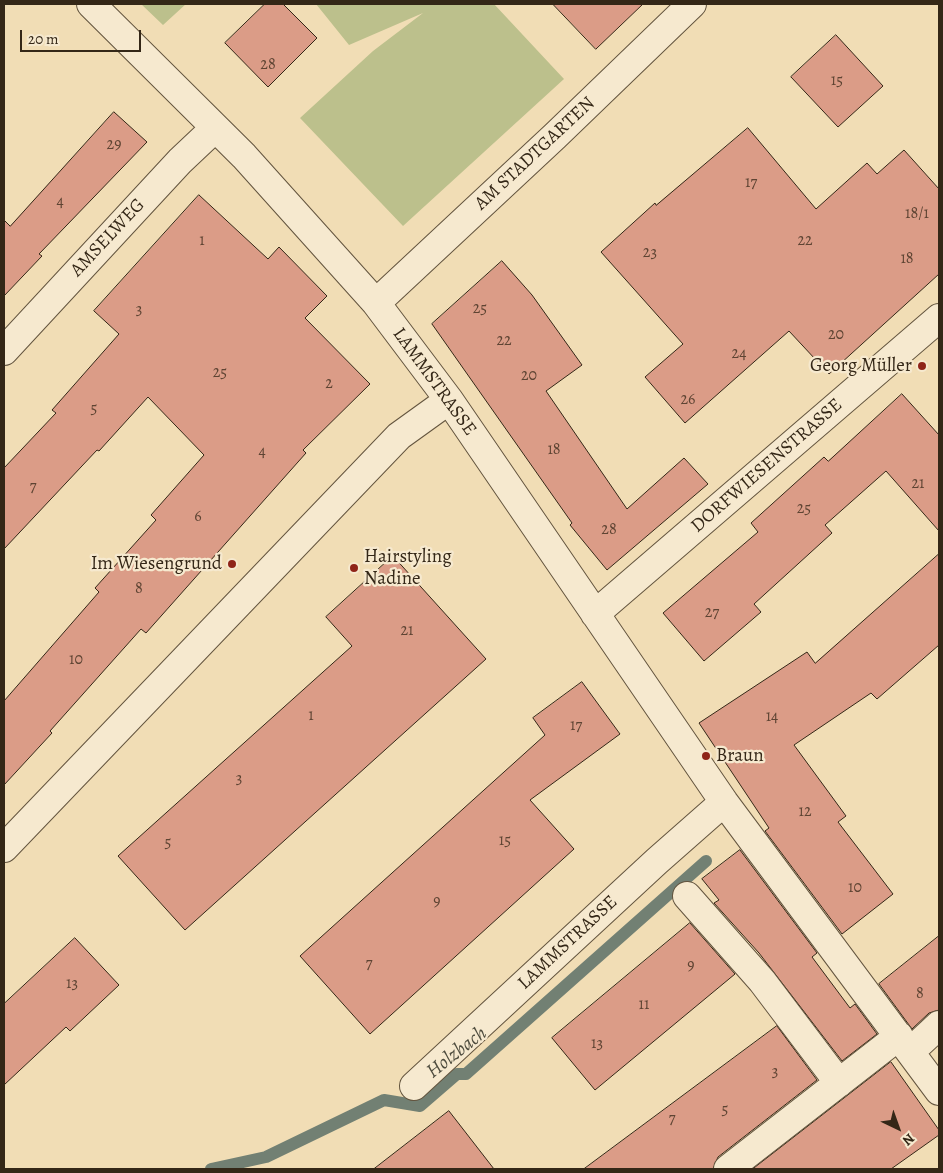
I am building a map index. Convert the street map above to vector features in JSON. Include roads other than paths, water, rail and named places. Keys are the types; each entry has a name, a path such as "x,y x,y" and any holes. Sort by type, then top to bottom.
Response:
{"street":[{"name":"LAMMSTRASSE","path":"91,4 244,156 376,304 449,400 724,802 939,1091"},
{"name":"AM STADTGARTEN","path":"376,304 556,136 692,4"},
{"name":"AMSELWEG","path":"4,351 180,161 215,128"},
{"name":"DORFWIESENSTRASSE","path":"595,614 939,318"},
{"path":"4,848 399,436 449,400"},
{"name":"LAMMSTRASSE","path":"414,1086 657,861 724,802"},
{"path":"687,896 762,981 839,1083"},
{"path":"728,1169 839,1083 939,1025"}],"waterway":[{"name":"Holzbach","path":"211,1169 266,1157 384,1100 420,1106 457,1074 466,1074 706,861"}],"place":[{"name":"Georg Müller","path":"922,366"},
{"name":"Im Wiesengrund","path":"232,564"},
{"name":"Hairstyling Nadine","path":"354,568"},
{"name":"Braun","path":"706,756"}]}
